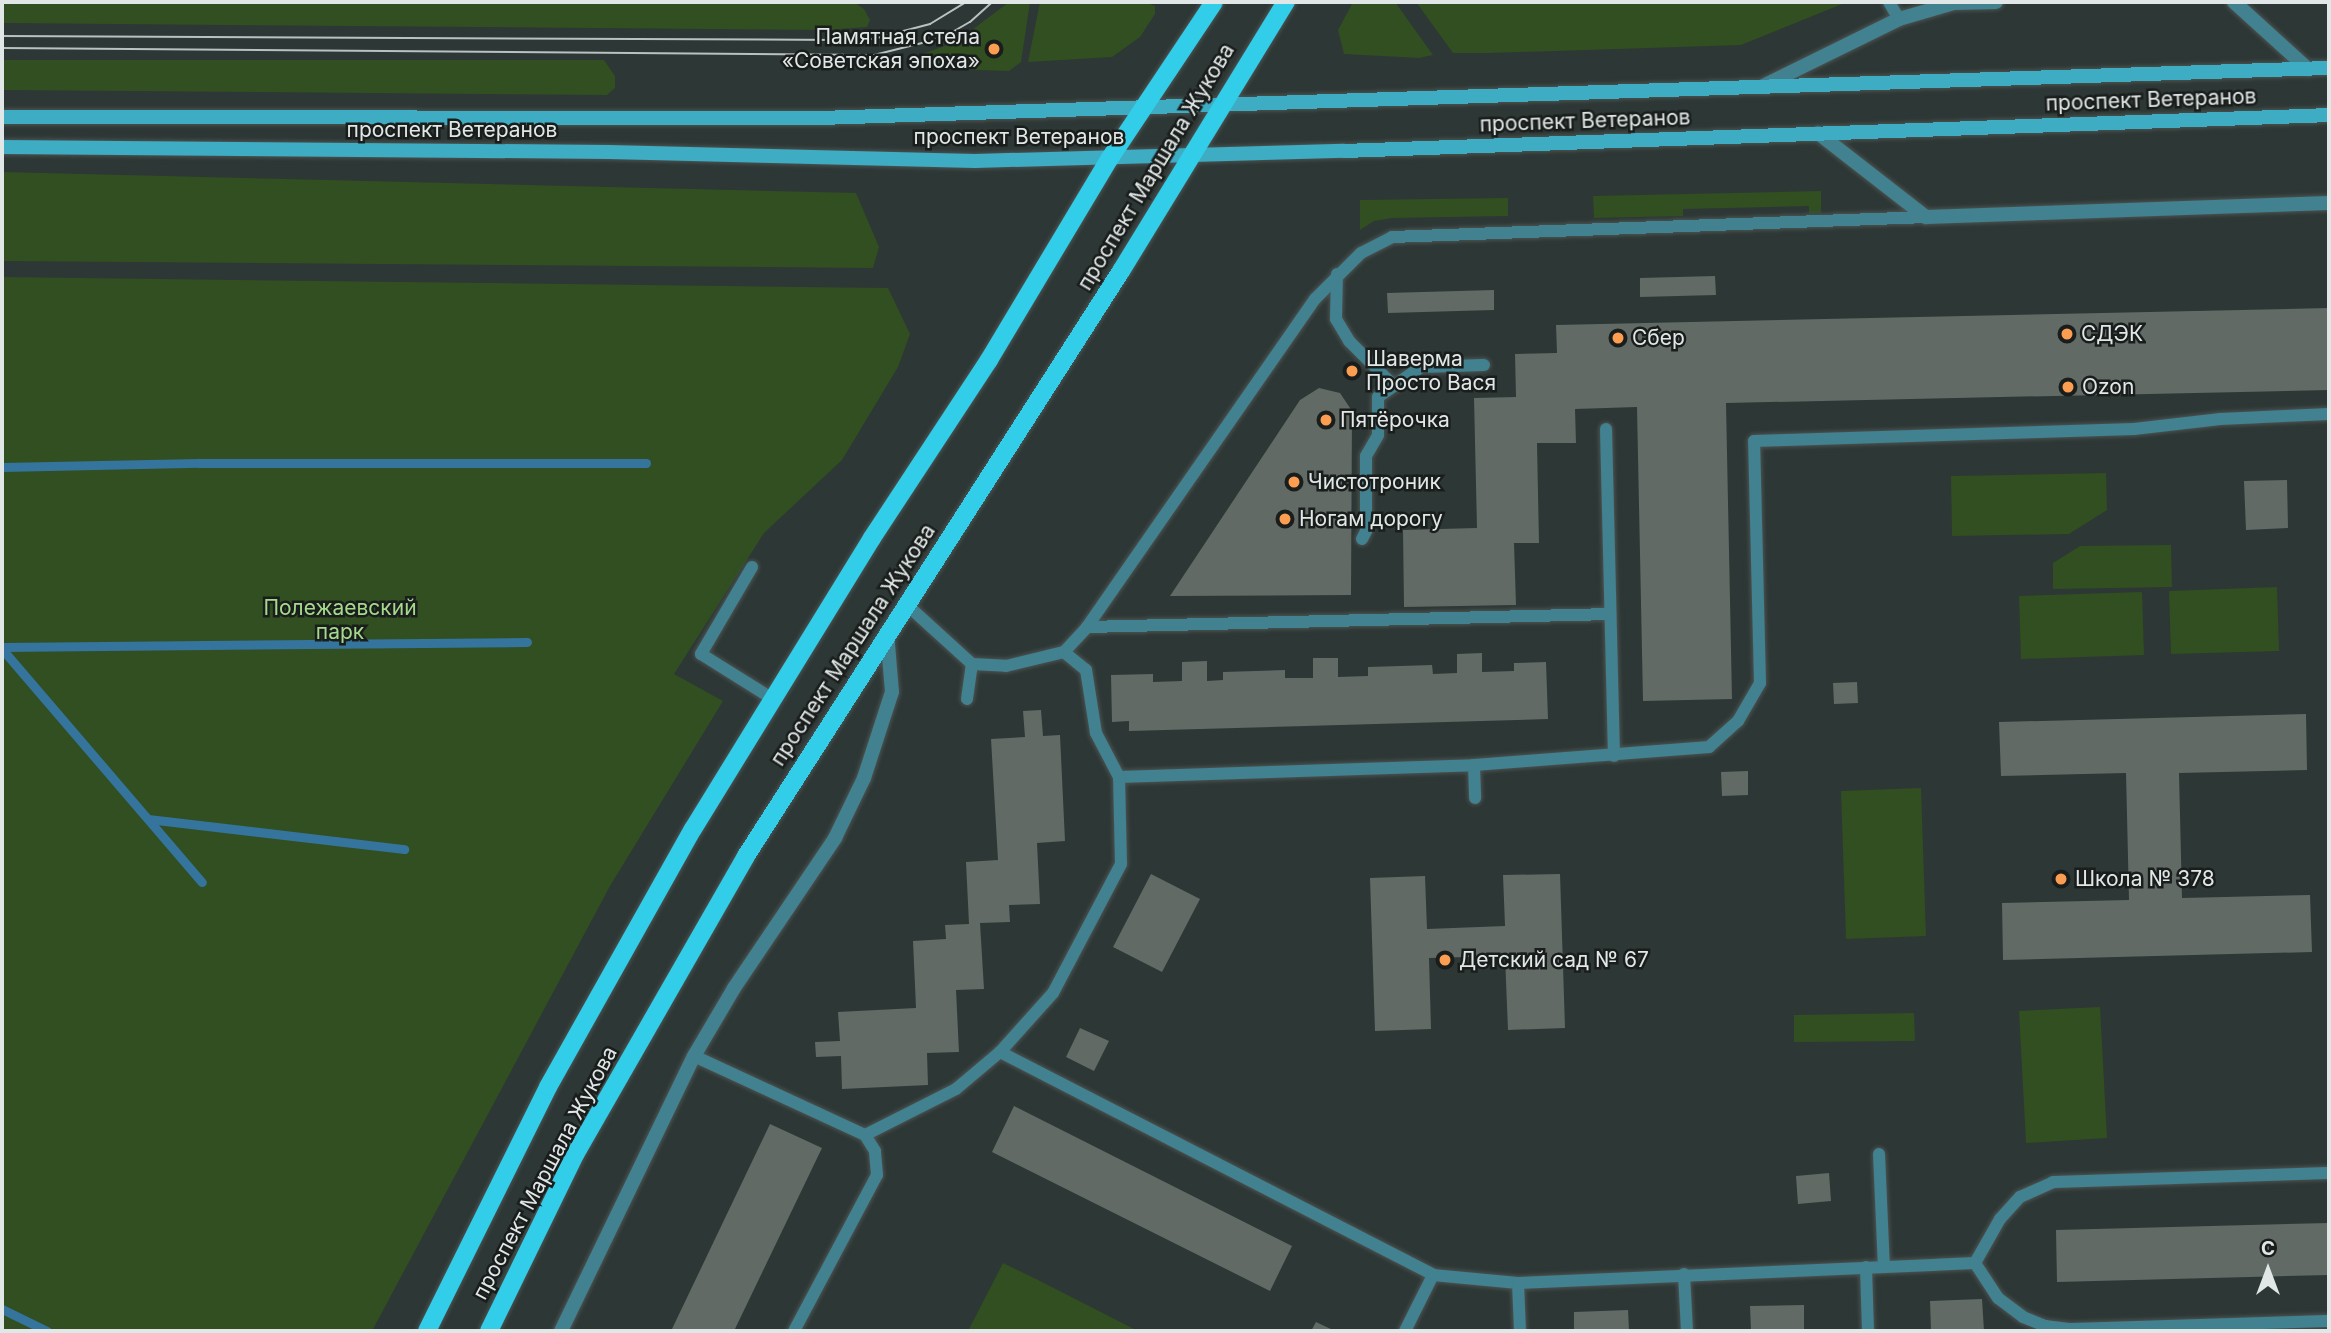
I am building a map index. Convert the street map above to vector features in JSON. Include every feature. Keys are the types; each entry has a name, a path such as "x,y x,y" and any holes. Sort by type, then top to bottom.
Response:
{"main road":[{"name":"проспект Маршала Жукова","path":"427,1331 555,1075 693,829 872,538 996,349 1110,158 1214,2"},
{"name":"проспект Маршала Жукова","path":"489,1331 576,1153 746,856 1193,156 1220,106 1286,2"},
{"name":"проспект Ветеранов","path":"2,117 623,119 1142,109 2329,68"},
{"name":"проспект Ветеранов","path":"2,147 609,152 975,161 1193,156 2329,115"}],"street":[{"path":"1763,86 1899,19 1954,2 1996,2"},
{"path":"2234,2 2308,69"},
{"path":"1818,133 1926,217 2329,203"},
{"path":"561,1331 694,1056 734,988 835,838 864,778 892,692 887,633"}],"lane":[{"path":"1889,2 1899,19"},
{"path":"906,604 972,664 1006,666 1064,652 1087,627 1312,302 1337,274 1361,253 1392,237 1926,217"},
{"path":"1337,274 1336,318 1349,341 1394,386"},
{"path":"1362,540 1366,531 1366,456 1378,435 1378,397 1420,367 1484,365"},
{"path":"1119,777 1474,765 1709,747 1738,721 1760,684 1754,441 2134,429 2220,419 2329,415"},
{"path":"1606,429 1614,756"},
{"path":"752,567 701,654 773,699"},
{"path":"1087,627 1611,614"},
{"path":"865,1135 956,1089 1000,1052 1053,993 1121,864 1119,777 1096,733 1086,670 1064,652"},
{"path":"967,699 972,664"},
{"path":"1474,765 1475,797"},
{"path":"1000,1052 1433,1275 1518,1283 1975,1263"},
{"path":"694,1056 865,1135 875,1151 877,1175 800,1329"},
{"path":"1879,1154 1884,1266"},
{"path":"1975,1263 2000,1220 2020,1197 2053,1182 2329,1174"},
{"path":"1975,1263 1997,1298 2023,1317 2045,1326 2071,1329 2329,1321"},
{"path":"1866,1268 1868,1331"},
{"path":"1684,1274 1687,1331"},
{"path":"1405,1331 1433,1275"},
{"path":"1518,1283 1520,1331"}],"green space":[{"path":"2,2 807,2 855,3 864,9 870,20 867,27 826,30 2,23"},
{"path":"1009,2 1030,2 1021,62 1009,71 913,68 914,57 956,42"},
{"path":"1040,2 1144,2 1155,6 1155,14 1140,37 1112,57 1028,62"},
{"path":"1353,2 1395,2 1433,55 1419,58 1344,54 1338,30"},
{"path":"1416,2 1847,2 1741,45 1453,53"},
{"path":"2,60 604,60 615,76 615,88 607,95 2,90"},
{"path":"2,172 856,193 879,247 873,268 2,261"},
{"path":"1821,191 1821,213 1809,213 1809,206 1683,209 1683,216 1594,218 1593,196"},
{"path":"1508,198 1508,216 1392,218 1374,221 1360,230 1360,200"},
{"name":"Полежаевский парк","path":"2,277 888,288 910,334 898,367 842,460 764,533 674,674 723,701 610,886 372,1331 2,1331"},
{"path":"2106,473 2107,510 2069,534 1952,536 1951,476"},
{"path":"2171,545 2172,587 2053,589 2053,563 2080,546"},
{"path":"2277,587 2279,651 2171,654 2169,591"},
{"path":"2142,592 2144,655 2021,659 2019,596"},
{"path":"1921,788 1926,936 1846,939 1841,791"},
{"path":"2100,1007 2107,1138 2026,1143 2019,1011"},
{"path":"1914,1013 1915,1041 1794,1042 1794,1015"},
{"path":"1003,1263 1038,1280 1138,1331 968,1331"}],"building":[{"path":"1715,276 1716,295 1640,297 1640,278"},
{"path":"1494,290 1494,310 1388,313 1387,293"},
{"path":"2329,308 2329,390 1726,403 1732,699 1643,701 1637,407 1575,409 1576,443 1537,443 1539,543 1514,543 1516,605 1404,607 1403,530 1477,528 1474,398 1516,397 1515,354 1557,353 1556,325"},
{"path":"1319,388 1340,393 1352,411 1351,595 1170,596 1300,400"},
{"path":"2287,480 2288,528 2246,530 2244,481"},
{"path":"1482,653 1482,672 1514,671 1514,663 1546,662 1548,719 1129,731 1129,721 1112,722 1111,675 1153,674 1153,682 1182,681 1182,662 1207,661 1207,681 1223,680 1223,672 1285,670 1285,678 1313,678 1313,658 1338,658 1338,677 1368,676 1368,667 1432,665 1433,674 1457,673 1457,654"},
{"path":"1857,682 1858,703 1834,704 1833,683"},
{"path":"1041,710 1043,736 1060,735 1065,841 1037,843 1040,904 1009,905 1010,922 980,923 984,989 956,990 959,1052 927,1053 928,1085 842,1089 841,1056 816,1057 815,1042 840,1041 838,1012 916,1008 913,941 946,939 945,925 969,924 966,862 998,860 991,739 1025,737 1023,711"},
{"path":"2306,714 2307,770 2179,773 2182,898 2310,895 2312,952 2003,960 2002,903 2129,900 2126,773 2001,776 1999,722"},
{"path":"1748,771 1748,795 1722,796 1721,772"},
{"path":"1151,874 1200,899 1162,972 1113,947"},
{"path":"1560,874 1565,1028 1508,1030 1505,956 1429,958 1431,1029 1375,1031 1370,878 1425,876 1427,929 1505,926 1503,875"},
{"path":"1080,1028 1109,1041 1094,1071 1066,1057"},
{"path":"1014,1106 1292,1246 1270,1291 992,1152"},
{"path":"770,1124 822,1148 734,1331 671,1331"},
{"path":"1829,1173 1831,1201 1798,1204 1796,1176"},
{"path":"2329,1223 2329,1275 2057,1282 2056,1230"},
{"path":"1982,1299 1984,1331 1931,1331 1930,1301"},
{"path":"1804,1305 1804,1331 1751,1331 1750,1306"},
{"path":"1628,1310 1629,1331 1574,1331 1574,1312"},
{"path":"1316,1322 1335,1331 1311,1331"}],"waterway":[{"path":"2,467 199,463 646,463"},
{"path":"2,647 527,642"},
{"path":"2,649 202,882"},
{"path":"148,819 404,849"},
{"path":"2,1309 47,1331"}],"tram line":[{"path":"2,36 873,39 930,24 966,2"},
{"path":"2,48 874,55 942,38 970,22 992,2"}],"place":[{"name":"Памятная стела «Советская эпоха»","path":"994,49"},
{"name":"СДЭК","path":"2067,334"},
{"name":"Сбер","path":"1618,338"},
{"name":"Шаверма Просто Вася","path":"1352,371"},
{"name":"Ozon","path":"2068,387"},
{"name":"Пятёрочка","path":"1326,420"},
{"name":"Чистотроник","path":"1294,482"},
{"name":"Ногам дорогу","path":"1285,519"},
{"name":"Школа № 378","path":"2061,879"},
{"name":"Детский сад № 67","path":"1445,960"}]}
